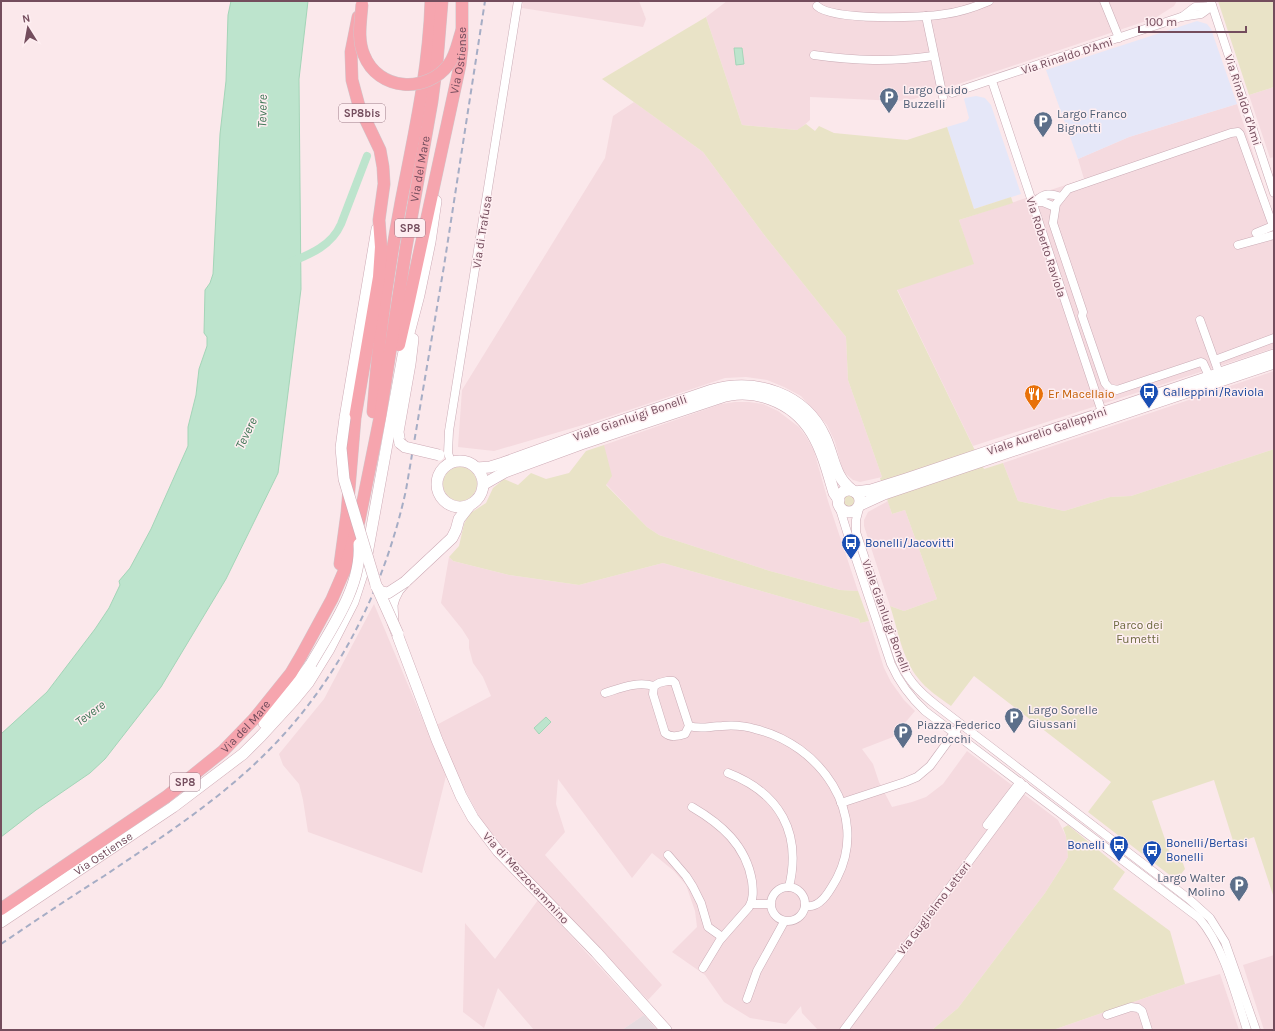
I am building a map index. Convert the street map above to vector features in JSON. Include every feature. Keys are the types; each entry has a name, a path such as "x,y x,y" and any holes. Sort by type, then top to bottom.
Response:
{"main road":[{"name":"Via del Mare","path":"372,453 374,404 383,310 421,98 429,42 431,1"},
{"name":"Via del Mare","path":"1,909 166,797 223,751 250,723 288,676 298,662 326,611 343,574 355,537 380,418 406,248 432,101 442,1"},
{"name":"Via Ostiense","path":"380,418 407,310 460,60 462,1"},
{"path":"362,2 360,36 364,56 379,75 397,84 420,84 439,75 454,56 462,30"},
{"name":"SP8bis","path":"204,784 257,731 295,686 311,664 340,612 356,577 360,554 356,524 344,479 341,448 353,366 384,184 382,160 376,140 357,100 351,74 352,40 362,2"},
{"name":"SP8bis","path":"204,784 250,748 294,700 311,678 329,649 353,602 362,577 369,547 403,356 419,295 430,242 448,119"},
{"path":"326,611 343,549 353,429 380,268 381,247 379,220"},
{"path":"419,295 410,364 398,432 400,443 406,447 439,455 450,463"},
{"name":"Viale Aurelio Galleppini","path":"981,458 1102,412 1274,355"},
{"name":"Viale Aurelio Galleppini","path":"981,458 1274,363"},
{"name":"Viale Gianluigi Bonelli","path":"477,468 490,467 503,463 712,390 747,385 766,388 777,392 804,409 817,423 823,433 839,478 847,487 854,491"},
{"name":"Viale Gianluigi Bonelli","path":"484,484 505,472 588,441 719,398 742,394 758,396 775,401 791,410 802,420 811,431 818,444 834,493 839,503"},
{"path":"883,490 852,512 844,511 839,503 843,492 883,490 981,458"},
{"path":"463,461 470,463 477,468 482,475 484,484 480,496 470,505 462,507 450,505 444,501 439,494 437,487 437,479 443,468 450,463 463,461"},
{"path":"854,491 860,497 860,505"},
{"name":"Via di Mezzocammino","path":"376,585 381,592 388,593 395,590 405,582 455,534 459,519 470,505"},
{"path":"356,524 376,585"},
{"name":"Via di Mezzocammino","path":"398,634 393,623 392,601 396,592 405,582"},
{"name":"Via di Mezzocammino","path":"376,585 398,634 463,802 504,858 596,952 666,1030"},
{"name":"Via Ostiense","path":"1,922 167,811 204,784"}],"street":[{"name":"Via di Trafusa","path":"450,463 448,453 449,431 518,1"},
{"path":"817,6 820,9 830,12 868,17 926,16 954,12 989,1"},
{"path":"1106,2 1119,38"},
{"name":"Via Rinaldo D'Ami","path":"1197,8 1203,13 1212,4"},
{"name":"Via Rinaldo d'Ami","path":"1212,4 1274,194"},
{"name":"Via Rinaldo D'Ami","path":"952,93 992,81 1181,17 1197,8"},
{"name":"Via Rinaldo D'Ami","path":"1197,8 1218,23"},
{"path":"926,16 933,56 943,97"},
{"path":"814,55 864,61 901,60 933,56"},
{"name":"Via Roberto Raviola","path":"992,81 1034,202 1102,412"},
{"path":"1214,374 1204,363 1201,362 1117,390 1109,388 1105,383 1082,316 1083,312 1053,223 1055,207 1068,189 1225,135 1238,132 1272,221 1255,230"},
{"path":"1034,202 1041,196 1049,194 1061,197"},
{"path":"1034,202 1049,203 1055,207"},
{"path":"1238,245 1274,235"},
{"path":"1200,320 1215,360 1214,374"},
{"path":"1215,360 1274,338"},
{"name":"Viale Gianluigi Bonelli","path":"839,503 848,535 896,675 904,687 918,704 955,733 1199,918 1220,952 1247,1030"},
{"name":"Viale Gianluigi Bonelli","path":"860,505 856,520 856,532 902,668 911,682 920,692 1204,911 1218,929 1227,947 1256,1030"},
{"path":"605,694 639,684 654,686 659,683 673,681 675,683 689,726 685,734"},
{"path":"654,686 654,694 665,733 672,736 692,734 703,729"},
{"path":"841,803 914,779 930,766 961,724"},
{"path":"689,726 703,729 724,726 746,727 770,733 790,742 808,755 819,766 834,787 841,803 846,822 846,851 843,863 835,880 823,899 815,905 805,906"},
{"path":"728,773 763,792 774,804 782,817 790,835 793,851 792,872 789,887"},
{"path":"987,825 1023,784"},
{"name":"Via Guglielmo Letteri","path":"844,1030 1023,784"},
{"path":"692,806 723,828 736,842 742,852 751,876 753,894 751,904 744,914 722,937 703,968"},
{"path":"668,855 693,887 701,903 708,927 722,937"},
{"path":"789,887 799,891 802,895 805,906 803,913 798,918 790,922 784,922 773,914 770,904 775,892 779,889 789,887"},
{"path":"751,904 770,904"},
{"path":"748,999 757,971 784,922"},
{"path":"1107,1015 1131,1007 1138,1008 1142,1012 1148,1030"}],"shaded area":[{"path":"523,1 639,1 646,19 643,27 522,8"},
{"path":"727,1 1177,1 1174,6 1155,18 914,99 898,101 810,97 810,120 797,130 742,125 706,17"},
{"path":"1197,21 1207,24 1211,29 1237,104 1129,137 1078,159 1046,70"},
{"path":"1274,87 1274,157 1270,158 1249,95"},
{"path":"976,96 985,98 991,105 1021,194 974,209 947,127 967,121 969,118 964,99"},
{"path":"634,102 703,152 765,236 846,337 848,380 882,477 860,482 853,480 842,468 835,442 827,425 801,396 767,380 746,377 725,378 593,422 494,451 458,447 462,390 605,158 613,116"},
{"path":"1237,104 1274,217 1274,348 973,446 897,289 973,264 959,220 1084,179 1078,159 1129,137"},
{"path":"1274,371 1274,449 1131,496 1110,497 1064,511 1018,501 1003,463"},
{"path":"735,402 763,404 778,411 799,427 807,438 814,451 828,501 858,591 840,590 770,571 659,535 647,527 606,484 604,445 721,404"},
{"path":"888,501 892,514 905,510 937,599 904,611 890,606 864,526 864,520 868,512"},
{"path":"449,557 453,561 509,575 579,585 663,563 859,619 860,623 869,621 884,668 891,682 904,700 915,711 893,737 862,749 873,764 879,782 892,807 926,797 943,784 967,751 1058,820 1066,836 1068,857 1045,893 958,1008 932,1030 818,1030 802,1013 801,1006 786,1024 750,1018 724,1002 705,975 672,952 697,927 695,911 686,885 674,871 652,853 632,878 558,779 556,804 565,832 545,855 662,985 648,1000 487,831 456,773 446,776 422,873 308,832 299,784 283,765 279,754 324,699 374,604 427,730 491,696 483,677 473,663 469,648 469,640 441,603"},
{"path":"538,900 644,1015 622,1030 534,1030 498,988 484,1028 463,1012 465,923 495,959"},
{"path":"1274,955 1274,1030 1264,1030 1243,965"},
{"path":"1220,974 1239,1030 1053,1030 1185,984"},
{"path":"644,1015 657,1030 622,1030"}],"green space":[{"path":"1218,1 1274,1 1274,87 1249,95"},
{"name":"Parco dei Fumetti","path":"706,17 742,125 797,130 806,124 815,131 819,126 834,133 907,140 947,127 974,209 1011,197 1013,203 959,220 974,264 897,290 984,469 1003,463 1018,501 1064,511 1110,497 1131,496 1274,449 1274,898 1254,837 1234,844 1214,780 1152,801 1171,857 1180,855 1185,869 1176,880 1088,812 1111,782 974,676 951,706 933,693 918,678 904,653 890,606 904,611 937,599 905,510 892,514 880,478 882,477 848,380 846,337 765,236 703,152 602,79"},
{"path":"604,445 612,476 606,485 647,527 659,535 770,571 840,590 858,591 869,621 860,623 859,619 663,563 579,585 509,575 453,561 449,557 459,546 464,524 469,514 486,503 493,488 504,479 518,485 531,473 546,479 569,473 586,451"},
{"path":"460,467 472,472 477,484 472,496 460,501 448,496 443,484 448,472"},
{"path":"847,494 853,494 857,498 857,504 853,508 847,508 843,504 843,498"},
{"path":"1068,825 1125,872 1113,889 1170,931 1185,984 1053,1030 932,1030 958,1008 1045,893 1068,857 1066,836 1063,828"}],"water":[{"name":"Tevere","path":"231,1 308,1 299,79 301,289 278,473 226,579 161,687 105,759 90,773 36,810 1,837 1,734 47,692 95,629 109,608 120,585 119,581 130,568 151,529 188,446 188,427 196,395 199,369 207,346 207,337 204,333 205,290 210,283 213,274 220,134 226,81 228,15"},
{"path":"734,48 742,48 744,64 736,65"},
{"path":"546,717 551,722 539,734 534,728"}],"waterway":[{"path":"291,262 320,248 332,238 341,224 367,156"}],"railway":[{"path":"1,944 166,834 206,805 245,773 289,728 313,698 335,667 354,634 371,599 385,564 397,527 406,490 444,266 485,1"}],"place":[{"name":"Largo Guido Buzzelli","path":"889,114"},
{"name":"Largo Franco Bignotti","path":"1043,138"},
{"name":"Galleppini/Raviola","path":"1149,409"},
{"name":"Er Macellaio","path":"1034,411"},
{"name":"Bonelli/Jacovitti","path":"851,560"},
{"name":"Largo Sorelle Giussani","path":"1014,734"},
{"name":"Piazza Federico Pedrocchi","path":"903,749"},
{"name":"Bonelli","path":"1119,862"},
{"name":"Bonelli/Bertasi Bonelli","path":"1152,867"},
{"name":"Largo Walter Molino","path":"1239,902"}]}
